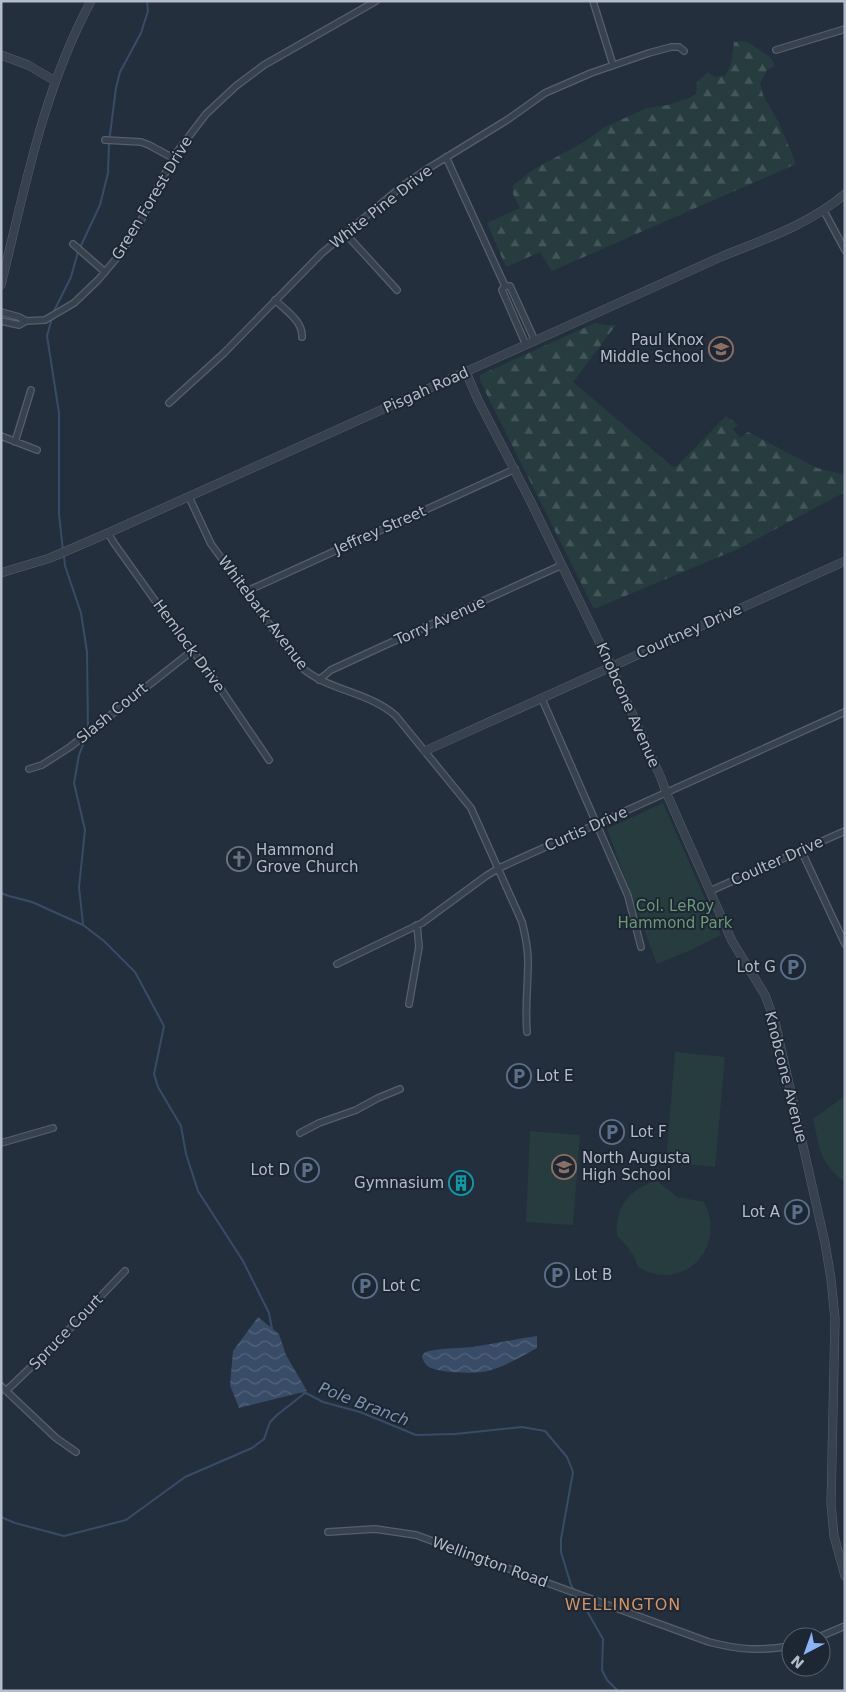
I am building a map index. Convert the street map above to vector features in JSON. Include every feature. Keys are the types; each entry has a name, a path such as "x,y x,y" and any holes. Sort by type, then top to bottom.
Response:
{"street":[{"path":"1,285 39,132 55,81 75,32 91,1"},
{"name":"Green Forest Drive","path":"1,321 19,325 26,321 45,320 66,309 87,291 121,253 139,224 173,158 206,114 255,71 376,1"},
{"path":"593,1 613,65"},
{"path":"776,50 845,29"},
{"name":"White Pine Drive","path":"168,402 224,353 307,267 401,187 507,120 545,93 613,65 671,47 678,47 684,51"},
{"path":"1,55 28,64 55,81"},
{"path":"105,140 141,142 173,158"},
{"path":"446,157 505,286"},
{"name":"Pisgah Road","path":"1,574 50,558 108,533 809,219 824,211 845,194"},
{"path":"824,211 845,250"},
{"path":"345,233 397,290"},
{"path":"73,244 105,272"},
{"path":"505,286 510,286 535,341"},
{"path":"505,286 502,290 526,345"},
{"path":"274,300 298,323 302,330 302,337"},
{"name":"Green Forest Drive","path":"1,312 26,321"},
{"name":"Knobcone Avenue","path":"466,372 486,417 515,469 611,666 732,940 765,995 775,1022 832,1280 835,1319 832,1504 834,1536 845,1576"},
{"path":"15,442 31,390"},
{"path":"1,436 37,450"},
{"name":"Jeffrey Street","path":"245,592 515,469"},
{"name":"Whitebark Avenue","path":"189,496 211,544 300,666 319,680 365,697 387,708 396,716 471,808 522,922 528,961 527,1032"},
{"name":"Hemlock Drive","path":"108,533 192,651 208,670 269,760"},
{"name":"Courtney Drive","path":"425,751 845,561"},
{"name":"Torry Avenue","path":"319,680 324,674 339,666 562,566"},
{"name":"Slash Court","path":"29,769 42,765 70,747 192,651"},
{"path":"542,699 628,896 642,947"},
{"name":"Curtis Drive","path":"337,964 417,925 499,868 845,712"},
{"name":"Coulter Drive","path":"710,891 845,831"},
{"path":"801,850 844,943"},
{"path":"409,1004 419,946 417,925"},
{"path":"300,1133 319,1123 356,1110 400,1089"},
{"path":"1,1143 53,1128"},
{"name":"Spruce Court","path":"6,1391 55,1344 125,1271"},
{"path":"1,1386 56,1438 76,1452"},
{"name":"Wellington Road","path":"328,1532 375,1529 416,1535 709,1642 732,1648 758,1650 781,1647"},
{"path":"831,1632 845,1626"}],"green space":[{"path":"746,41 770,57 775,66 767,70 760,83 763,95 779,123 796,164 552,271 540,252 506,267 487,223 520,208 513,194 513,185 536,168 584,142 605,127 647,108 668,105 696,94 697,82 708,72 715,77 725,76 731,64 734,42"},
{"path":"595,323 616,325 573,382 673,467 677,466 726,416 738,425 733,429 740,438 748,432 817,468 845,475 845,492 738,549 594,609 480,381 480,375"},
{"name":"Col. LeRoy Hammond Park","path":"663,803 721,935 657,964 607,829"},
{"path":"675,1052 725,1057 715,1167 666,1162"},
{"path":"845,1096 845,1182 836,1175 825,1161 819,1147 813,1119"},
{"path":"530,1131 580,1135 573,1225 526,1222"},
{"path":"657,1181 677,1197 704,1202 710,1219 710,1235 706,1249 697,1262 685,1270 671,1275 655,1274 638,1267 630,1250 617,1236 618,1217 626,1201 639,1188"}],"water":[{"path":"258,1317 279,1334 286,1355 307,1391 239,1408 230,1385 233,1351"},
{"path":"537,1336 537,1348 507,1364 488,1371 459,1372 436,1370 426,1365 422,1356 425,1352 431,1350 465,1348"}],"waterway":[{"path":"53,313 71,277 78,252 100,205 108,173 109,142 116,88 120,72 141,33 148,11 147,1"},
{"path":"52,318 47,336 59,413 59,514 63,551"},
{"path":"64,556 65,566 81,613 87,652 88,730"},
{"path":"83,924 79,887 85,830 74,783 79,755 86,737"},
{"name":"Pole Branch","path":"1,893 32,902 83,925 104,941 135,972 164,1026 154,1074 158,1087 181,1126 186,1154 198,1191 243,1261 269,1313 272,1329"},
{"name":"Pole Branch","path":"302,1391 323,1402 360,1412 416,1435 455,1434 522,1427 545,1431 567,1457 573,1472 561,1539 561,1552 571,1585 575,1591"},
{"path":"1,1517 15,1523 64,1536 126,1520 185,1477 252,1448 264,1439 270,1422 305,1393"},
{"name":"Pole Branch","path":"579,1597 603,1639 602,1670 607,1680 618,1691"}],"place":[{"name":"Paul Knox Middle School","path":"721,349"},
{"name":"Hammond Grove Church","path":"239,859"},
{"name":"Lot G","path":"793,967"},
{"name":"Lot E","path":"519,1076"},
{"name":"Lot F","path":"612,1132"},
{"name":"North Augusta High School","path":"564,1167"},
{"name":"Lot D","path":"307,1170"},
{"name":"Gymnasium","path":"461,1183"},
{"name":"Lot A","path":"797,1212"},
{"name":"Lot B","path":"557,1275"},
{"name":"Lot C","path":"365,1286"}],"district":[{"name":"WELLINGTON","path":"623,1604"}]}
